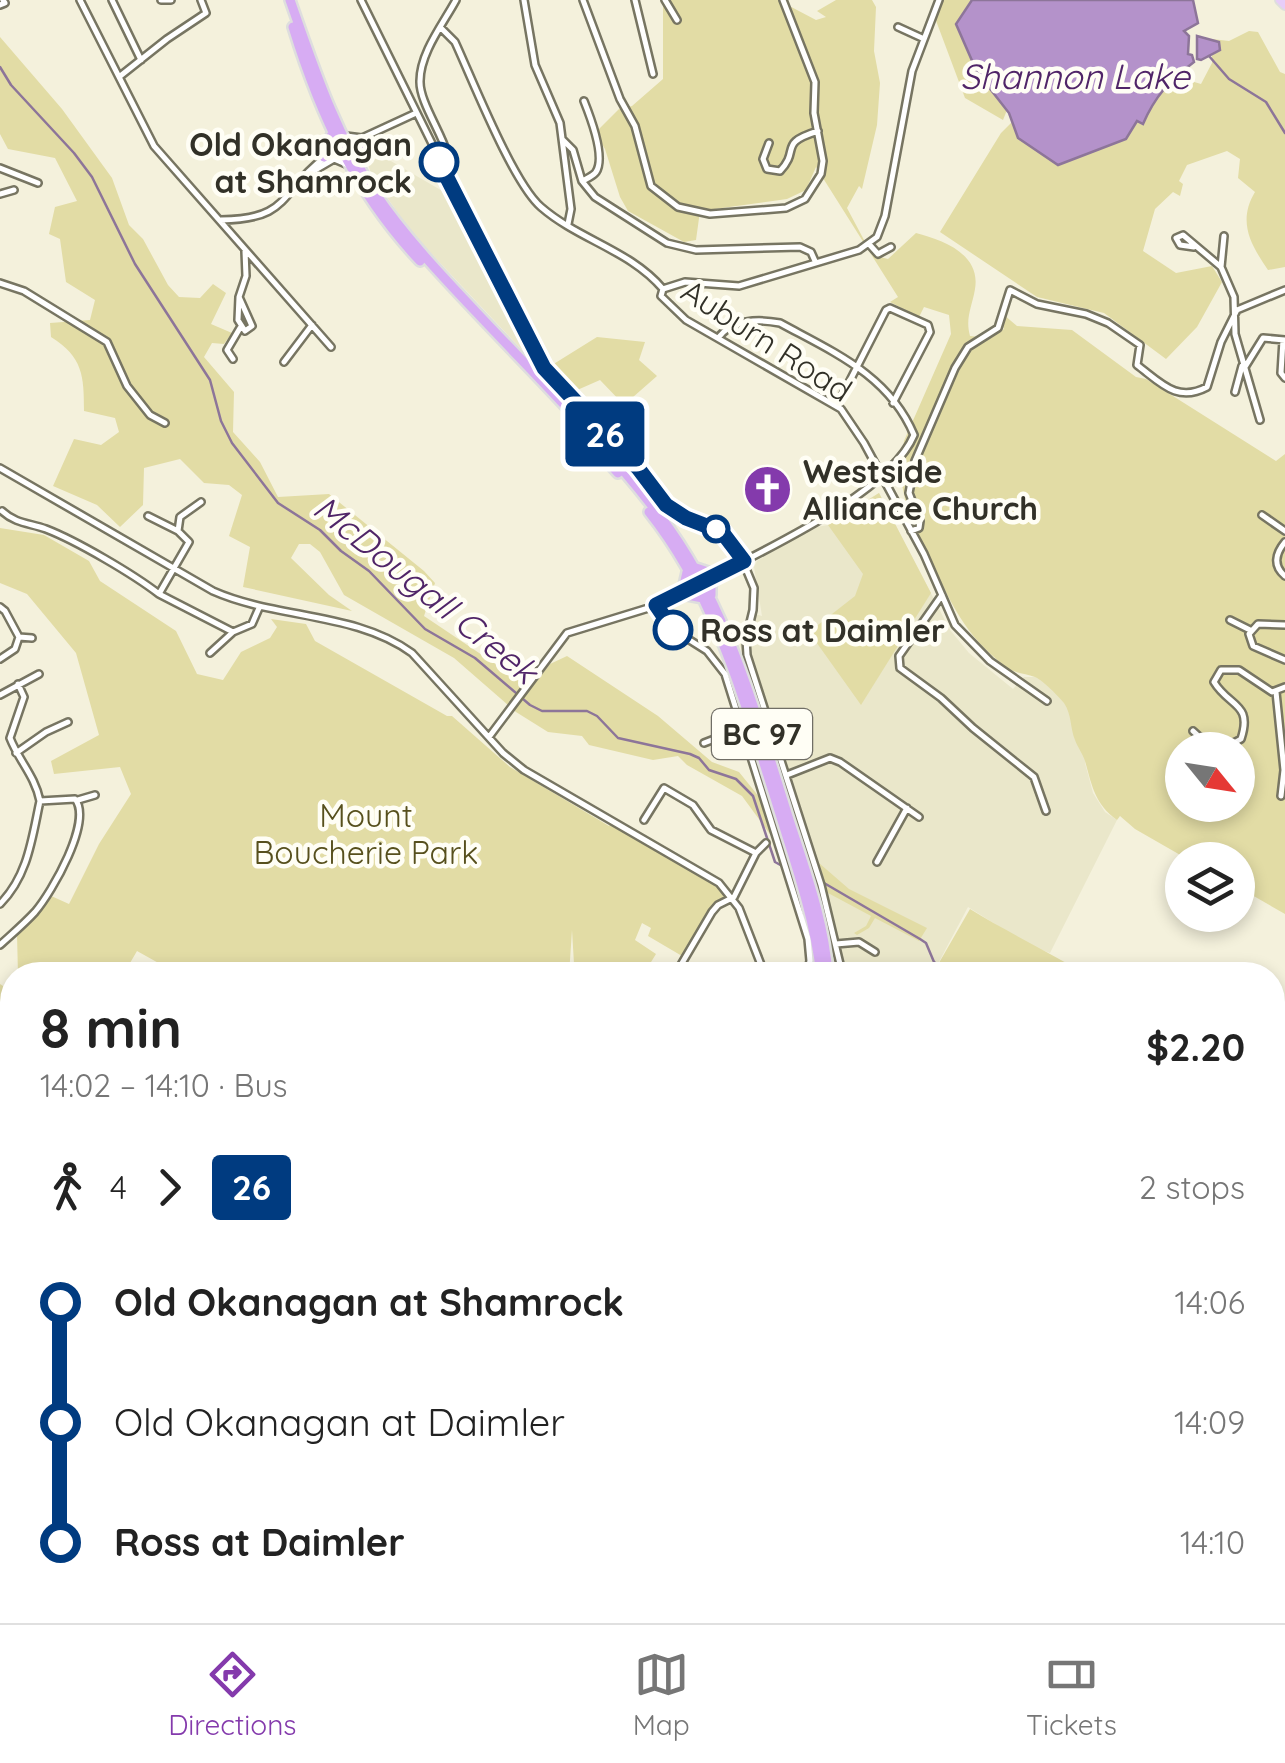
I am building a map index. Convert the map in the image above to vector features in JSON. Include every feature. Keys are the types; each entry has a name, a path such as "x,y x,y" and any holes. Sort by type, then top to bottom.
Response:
{"highway":[{"name":"BC 97","path":"288,0 326,120"},
{"name":"BC 97","path":"288,0 349,166 390,227 614,467 689,565"},
{"path":"326,120 343,148"},
{"path":"324,158 332,142 326,120"},
{"path":"324,158 362,142"},
{"path":"362,142 358,152 362,172"},
{"name":"BC 97","path":"343,148 421,252 614,458 664,520 700,583 729,652 818,916 823,962"},
{"path":"689,565 717,574 707,598 682,594 689,565"}],"street":[{"path":"80,0 154,146 332,346"},
{"path":"112,0 142,60"},
{"path":"161,0 171,0"},
{"path":"118,78 206,14 201,0"},
{"path":"361,0 414,114 544,368 638,468 666,505 686,518 722,532 744,561 755,600 746,639 747,654 786,775 803,875 808,962"},
{"path":"447,178 451,164 422,96 420,80 423,62 456,0"},
{"path":"524,0 534,65 555,106 563,140 571,209 568,224"},
{"path":"583,0 620,99 635,126 650,186 667,200 710,214 786,208 805,199 815,187 824,161 815,82 782,0"},
{"path":"635,0 653,74"},
{"path":"665,0 677,20"},
{"path":"663,289 685,282 739,286 869,244 877,237 884,220 912,71 939,0"},
{"path":"898,27 922,39"},
{"name":"Auburn Road","path":"441,28 456,42 529,194 540,206 641,266 663,289 661,296 674,312 837,406 864,444 912,531 955,625 1014,680 1047,700"},
{"path":"582,182 595,174 598,166 595,133 584,101"},
{"path":"336,128 356,139 414,114"},
{"path":"362,142 385,128"},
{"path":"770,143 763,159 766,169 780,170 786,165 790,144 818,131"},
{"path":"563,140 574,150 582,182 612,210 683,249 800,246 811,252 815,262"},
{"path":"221,220 264,216 324,158"},
{"path":"304,178 325,162 338,160 349,166"},
{"path":"0,168 38,183"},
{"path":"0,194 14,190"},
{"path":"1224,236 1221,268 1237,310 1235,334 1260,420"},
{"path":"869,244 878,254 891,247"},
{"path":"1194,247 1221,268"},
{"path":"234,359 227,350 240,328 239,297 246,276 245,251"},
{"path":"0,283 24,291 107,342 127,386 150,415 165,423"},
{"name":"Auburn Road","path":"912,531 919,528 920,521 909,492 915,461 955,368 968,347 998,328 1010,290 1037,304 1086,314 1108,323 1140,345 1137,366 1171,392 1184,394 1207,387 1221,342 1237,310"},
{"path":"1237,310 1285,290"},
{"path":"239,297 252,326 245,332 240,328"},
{"path":"837,406 886,310 896,309 928,325 930,332 892,402"},
{"path":"490,737 567,632 656,605 744,561 815,522 893,468 908,449 914,436 909,424 872,375 857,366 780,323 764,320 733,324 718,338"},
{"path":"284,362 312,325"},
{"path":"1235,392 1244,365 1262,338 1284,340 1281,374 1285,378"},
{"path":"0,468 213,591 259,608 374,632 396,641 412,653 503,754 524,770 700,870 734,897 760,962"},
{"path":"178,531 180,517 201,502"},
{"path":"2,511 22,524 48,530 233,632"},
{"path":"148,516 178,531 189,542 159,594"},
{"path":"1262,516 1285,531"},
{"path":"1285,544 1276,558 1278,570 1285,576"},
{"path":"733,566 750,577"},
{"path":"942,595 899,656 900,668 1034,776 1046,811"},
{"path":"656,605 669,627 708,651 724,674 841,962"},
{"path":"0,607 19,638"},
{"path":"210,654 233,632 252,624 259,608"},
{"path":"1230,620 1250,630"},
{"path":"1250,630 1264,623 1285,625"},
{"path":"1250,630 1253,646 1285,660"},
{"path":"19,638 32,638"},
{"path":"0,658 14,649 19,638"},
{"path":"1243,732 1244,712 1217,688 1217,675 1226,669 1239,670 1267,691 1285,688"},
{"path":"0,695 39,674"},
{"path":"0,904 17,885 40,801 36,780 10,738 24,697 18,684"},
{"path":"1276,692 1284,770 1281,796"},
{"path":"16,753 68,722"},
{"path":"704,742 743,728"},
{"path":"786,775 830,758 919,817"},
{"path":"644,820 664,788 693,805 711,830 756,853"},
{"path":"40,801 78,800 95,795"},
{"path":"0,944 36,910 52,886 78,826 78,800"},
{"path":"876,862 908,808"},
{"path":"683,962 712,912 734,897 756,853 766,843"},
{"path":"835,944 859,942 875,952"}],"shaded area":[{"path":"365,146 451,196 539,368 412,233 372,176"},
{"path":"879,493 950,630 969,653 1013,689 1024,677 1047,677 1094,727 1085,763 1093,793 1105,812 1117,820 1050,953 1030,946 968,907 939,962 833,962 816,882 740,645 748,612 762,616 754,567 757,561 811,528 828,525"}],"green space":[{"path":"663,0 778,0 816,20 826,17 817,11 836,0 872,0 876,7 874,51 880,83 877,125 862,189 859,186 847,208 872,255 888,259 916,233 948,245 966,258 975,277 970,336 991,338 1004,329 1000,319 1004,315 1017,326 1072,330 1136,377 1146,379 1276,461 1285,454 1285,914 1255,897 1255,842 1165,842 1165,846 1120,816 1117,820 1110,814 1095,794 1064,703 1039,679 1013,671 991,655 959,616 928,554 922,550 903,505 900,475 904,441 951,334 949,315 924,307 919,317 890,302 898,297 816,167 806,190 787,199 700,211 696,240 684,242 628,211 595,133 619,109 632,106 663,79"},
{"path":"943,0 972,0 956,24 977,72 1007,110 1003,120 965,98 935,18"},
{"path":"1249,31 1258,32 1280,72 1285,74 1285,267 1268,270 1248,233 1247,213 1255,192 1238,178 1240,159 1227,151 1187,165 1179,181 1183,184 1180,196 1173,192 1155,209 1143,251 1176,273 1212,266 1222,282 1197,327 1166,359 1104,313 1037,297 940,232 1001,133 1012,122 1018,138 1137,120 1143,123 1156,95 1174,75 1180,77 1190,67 1184,79 1201,84 1212,63 1212,39 1229,41"},
{"path":"0,37 62,109 112,178 129,225 143,239 168,285 179,297 200,298 213,284 226,293 211,324 232,333 224,344 212,343 204,357 234,392 233,432 260,462 278,497 329,494 435,583 424,616 531,688 550,664 567,656 658,716 712,762 739,772 760,798 772,837 742,796 678,756 653,760 589,745 582,736 548,732 516,712 454,658 344,595 320,552 310,544 299,544 291,558 329,595 352,611 243,587 250,547 229,536 242,495 229,485 204,483 180,459 144,468 143,505 120,527 97,505 53,486 74,439 101,445 119,432 115,418 84,411 80,368 70,352 51,337 50,323 90,320 95,300 66,282 60,239 49,234 55,207 77,201 55,158 8,149 0,134"},
{"path":"597,337 645,342 639,360 657,376 624,405 600,380 575,391 552,365"},
{"path":"879,493 931,593 861,705 809,632 855,596 863,574 828,525"},
{"name":"Mount Boucherie Park","path":"0,528 44,535 89,561 100,581 176,631 197,674 223,680 241,652 270,638 277,627 271,619 306,624 315,641 452,716 510,767 609,826 614,818 701,869 729,893 682,956 648,936 651,928 642,923 635,940 656,954 651,962 574,962 572,930 570,962 157,962 137,951 131,962 18,962 17,934 49,895 69,904 99,844 131,794 120,767 54,774 51,761 99,735 76,653 27,594 0,583"},
{"path":"819,863 849,889 927,928 919,941 875,918 869,928 854,933 866,926 871,916 828,893"},
{"path":"970,909 1064,962 939,962"}],"water":[{"name":"Shannon Lake","path":"972,0 1193,0 1198,23 1184,31 1189,36 1188,54 1194,62 1164,89 1143,124 1137,121 1126,139 1058,165 1018,138 1009,113 977,72 956,24"},
{"path":"1197,36 1219,42 1220,50 1197,59"}],"waterway":[{"path":"1209,56 1229,79 1266,102 1285,133"},
{"name":"McDougall Creek","path":"0,67 11,85 92,177 135,264 210,380 221,421 232,443 278,503 320,530 369,571 425,629 475,658 530,705 542,711 587,711 618,738 690,754 709,770 736,779 753,796 775,862 793,872"},
{"name":"McDougall Creek","path":"824,883 926,943 934,962"}],"bus line":[{"name":"26","path":"439,162 544,368 638,468 666,505 728,536 744,561 656,605 673,630"}],"place":[{"name":"Old Okanagan at Shamrock","path":"439,162"},
{"name":"Westside Alliance Church","path":"768,489"},
{"name":"Ross at Daimler","path":"673,630"}]}
